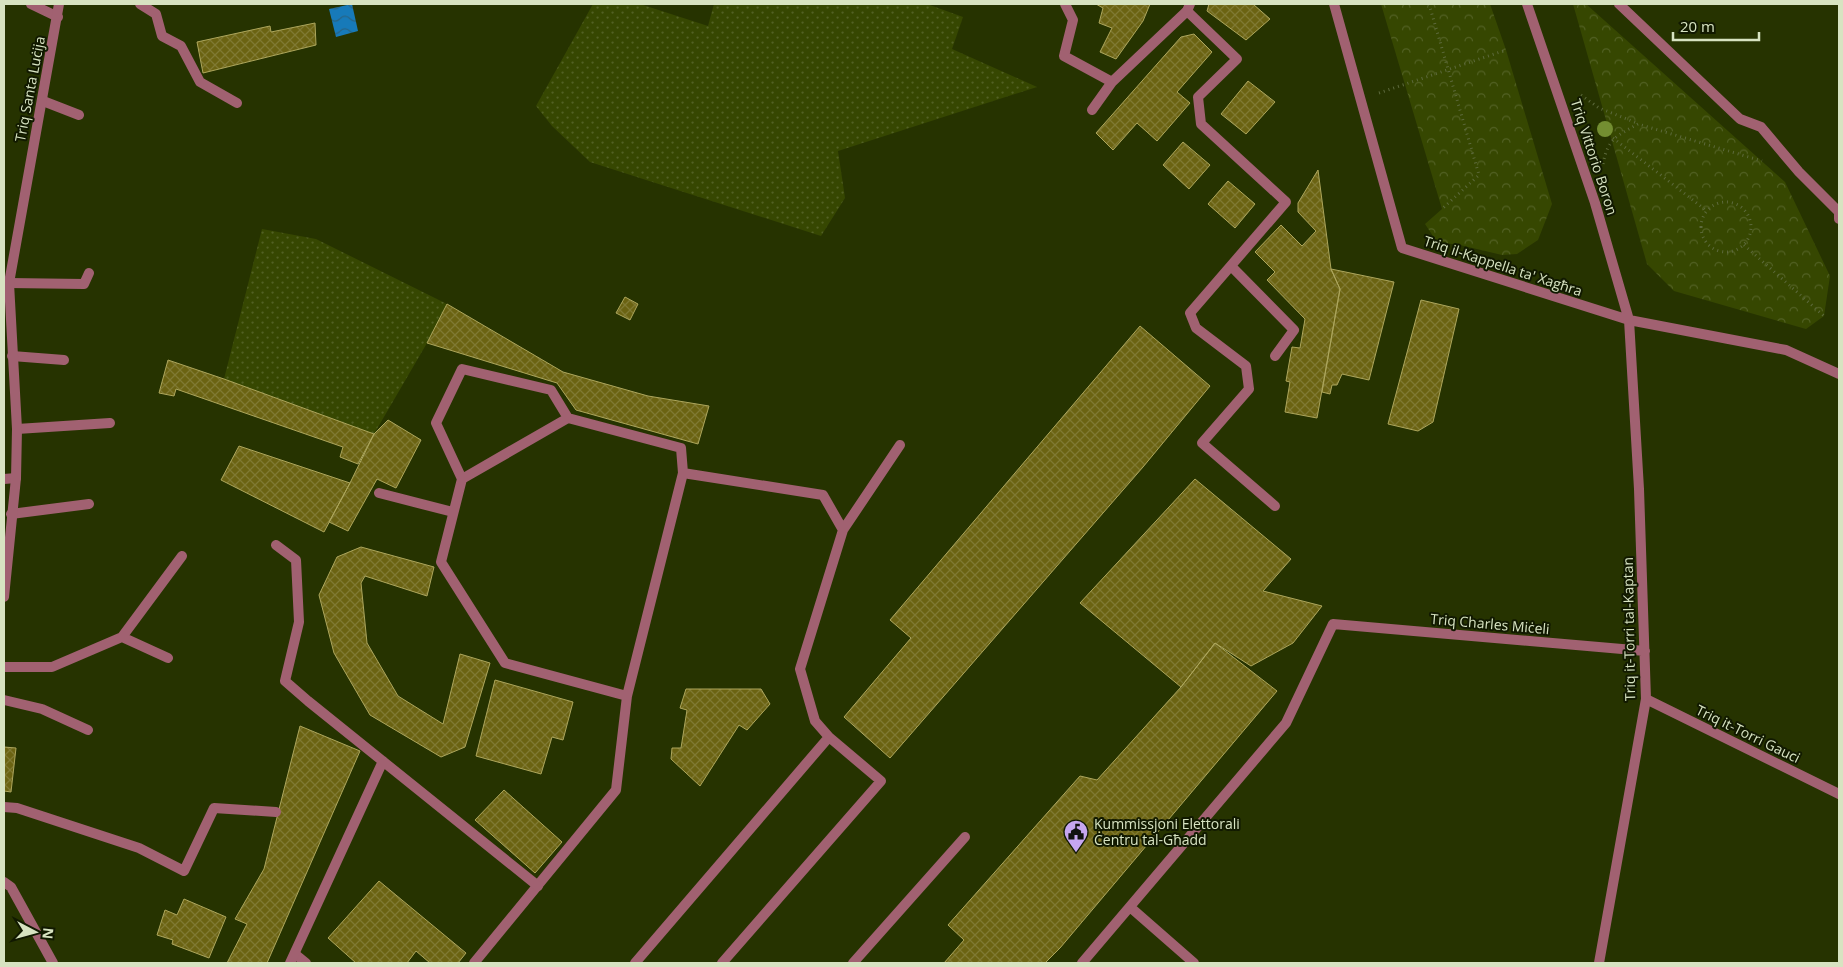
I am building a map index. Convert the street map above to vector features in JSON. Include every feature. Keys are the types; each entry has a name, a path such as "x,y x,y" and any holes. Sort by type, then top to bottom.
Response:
{"street":[{"path":"31,4 58,17"},
{"name":"Triq Santa Luċija","path":"4,596 16,478 17,429 9,283 59,4"},
{"path":"140,4 156,14 162,36 181,46 200,82 237,103"},
{"path":"1065,4 1073,20 1064,56 1112,82"},
{"name":"Triq il-Kappella ta' Xagħra","path":"1334,4 1402,248 1629,320 1786,350 1839,374"},
{"name":"Triq Vittorio Boron","path":"1528,4 1595,203 1629,320"},
{"path":"1619,4 1740,119 1761,128 1799,172 1839,212 1839,219"},
{"path":"1092,110 1112,82 1189,8 1237,59 1198,97 1201,124 1286,202 1190,313 1196,328 1246,366 1248,389 1202,443 1275,506"},
{"path":"43,101 79,115"},
{"path":"1231,266 1294,330 1275,356"},
{"path":"9,283 84,284 89,273"},
{"name":"Triq it-Torri tal-Kaptan","path":"1598,963 1646,699 1639,489 1629,320"},
{"path":"12,356 64,360"},
{"path":"474,963 616,790 627,696 683,473 681,448 568,418 551,390 462,369 436,423 462,479 441,562 505,663 627,696"},
{"path":"462,479 568,418"},
{"path":"17,429 110,423"},
{"path":"722,963 881,781 829,737 815,721 800,669 843,530 900,444"},
{"path":"683,473 823,495 843,530"},
{"path":"4,479 16,478"},
{"path":"380,493 453,512"},
{"path":"11,514 89,504"},
{"path":"276,545 296,560 299,622 285,681 538,886"},
{"path":"4,667 52,667 122,637 182,556"},
{"name":"Triq Charles Miċeli","path":"1130,906 1286,723 1333,624 1645,651"},
{"path":"122,637 168,658"},
{"name":"Triq it-Torri Gauci","path":"1646,699 1839,794"},
{"path":"4,700 42,709 88,730"},
{"path":"635,963 829,737"},
{"path":"306,963 293,958 383,761"},
{"path":"4,807 17,808 139,848 184,871 214,808 276,812"},
{"path":"853,963 965,837"},
{"path":"4,882 11,887 53,963"},
{"path":"1082,963 1130,906 1194,963"}],"path":[{"path":"1429,4 1478,175 1442,209"},
{"path":"1361,100 1506,50"},
{"path":"1553,76 1598,108 1638,124 1799,172"},
{"path":"1603,166 1613,138 1638,124"},
{"path":"1613,138 1707,211"},
{"path":"1730,202 1738,205 1746,212 1750,220 1751,229 1744,245 1737,250 1729,252 1720,252 1712,248 1702,236 1703,219 1707,211 1713,206 1730,202"},
{"path":"1744,245 1824,316"}],"green space":[{"path":"593,4 640,4 708,26 714,4 927,4 963,17 952,49 1037,87 838,151 845,198 821,236 590,162 552,126 536,106"},
{"path":"1381,4 1490,4 1506,50 1552,204 1538,240 1517,254 1502,255 1460,245 1437,242 1425,224 1442,209"},
{"path":"1573,4 1586,4 1785,182 1830,276 1824,316 1806,329 1674,291 1647,264"},
{"path":"262,229 316,239 447,304 427,343 374,434 224,379"}],"water":[{"path":"352,4 358,31 336,37 329,9"}],"building":[{"path":"1096,4 1150,4 1143,21 1116,59 1100,52 1112,28 1099,23 1103,8"},
{"path":"1209,4 1253,4 1270,19 1246,40 1207,11"},
{"path":"315,23 316,45 203,73 197,42 270,26 271,32"},
{"path":"1194,34 1212,52 1177,92 1190,103 1157,141 1137,123 1113,150 1096,133 1181,37"},
{"path":"1248,81 1275,102 1246,134 1221,114"},
{"path":"1183,142 1210,165 1189,189 1163,165"},
{"path":"1318,170 1331,269 1340,289 1317,418 1285,412 1290,382 1286,381 1292,347 1300,348 1305,319 1267,280 1275,272 1255,252 1281,225 1302,246 1316,231 1298,212 1298,203"},
{"path":"1228,181 1255,204 1235,228 1208,204"},
{"path":"1331,269 1394,282 1369,380 1342,374 1337,385 1332,385 1330,394 1322,392 1340,289"},
{"path":"625,297 638,304 630,320 616,313"},
{"path":"1421,300 1459,309 1433,422 1418,431 1388,424"},
{"path":"447,304 563,372 648,396 709,406 698,444 576,410 557,383 427,343"},
{"path":"1140,326 1210,386 1143,467 890,758 844,717 911,638 890,620"},
{"path":"168,360 374,434 358,464 340,457 343,447 176,389 174,396 159,393"},
{"path":"388,420 421,440 396,488 377,479 348,531 329,522 374,434"},
{"path":"239,446 350,483 324,532 221,480"},
{"path":"1195,479 1291,559 1263,591 1322,606 1293,643 1251,666 1215,643 1181,687 1080,603"},
{"path":"361,547 434,567 427,596 365,576 361,583 367,643 398,696 443,724 460,654 490,663 465,747 441,757 370,715 334,653 319,595 337,557"},
{"name":"Kummissjoni Elettorali Ċentru tal-Għadd","path":"1215,643 1277,691 1060,948 1045,963 944,963 964,940 948,925 1080,776 1097,780 1181,687"},
{"path":"495,680 573,702 563,740 552,737 541,774 476,756"},
{"path":"686,689 761,689 770,704 747,730 739,725 700,786 671,759 672,748 681,748 687,710 680,708"},
{"path":"300,726 360,751 267,963 227,963 247,924 235,919 264,869"},
{"path":"4,747 16,748 11,792 4,791"},
{"path":"504,790 562,842 535,873 475,820"},
{"path":"379,881 466,953 458,963 430,963 416,951 407,963 356,963 328,938"},
{"path":"184,899 226,917 209,958 172,944 173,940 157,935 165,910 177,915"}],"place":[{"name":"Kummissjoni Elettorali Ċentru tal-Għadd","path":"1076,853"}]}
